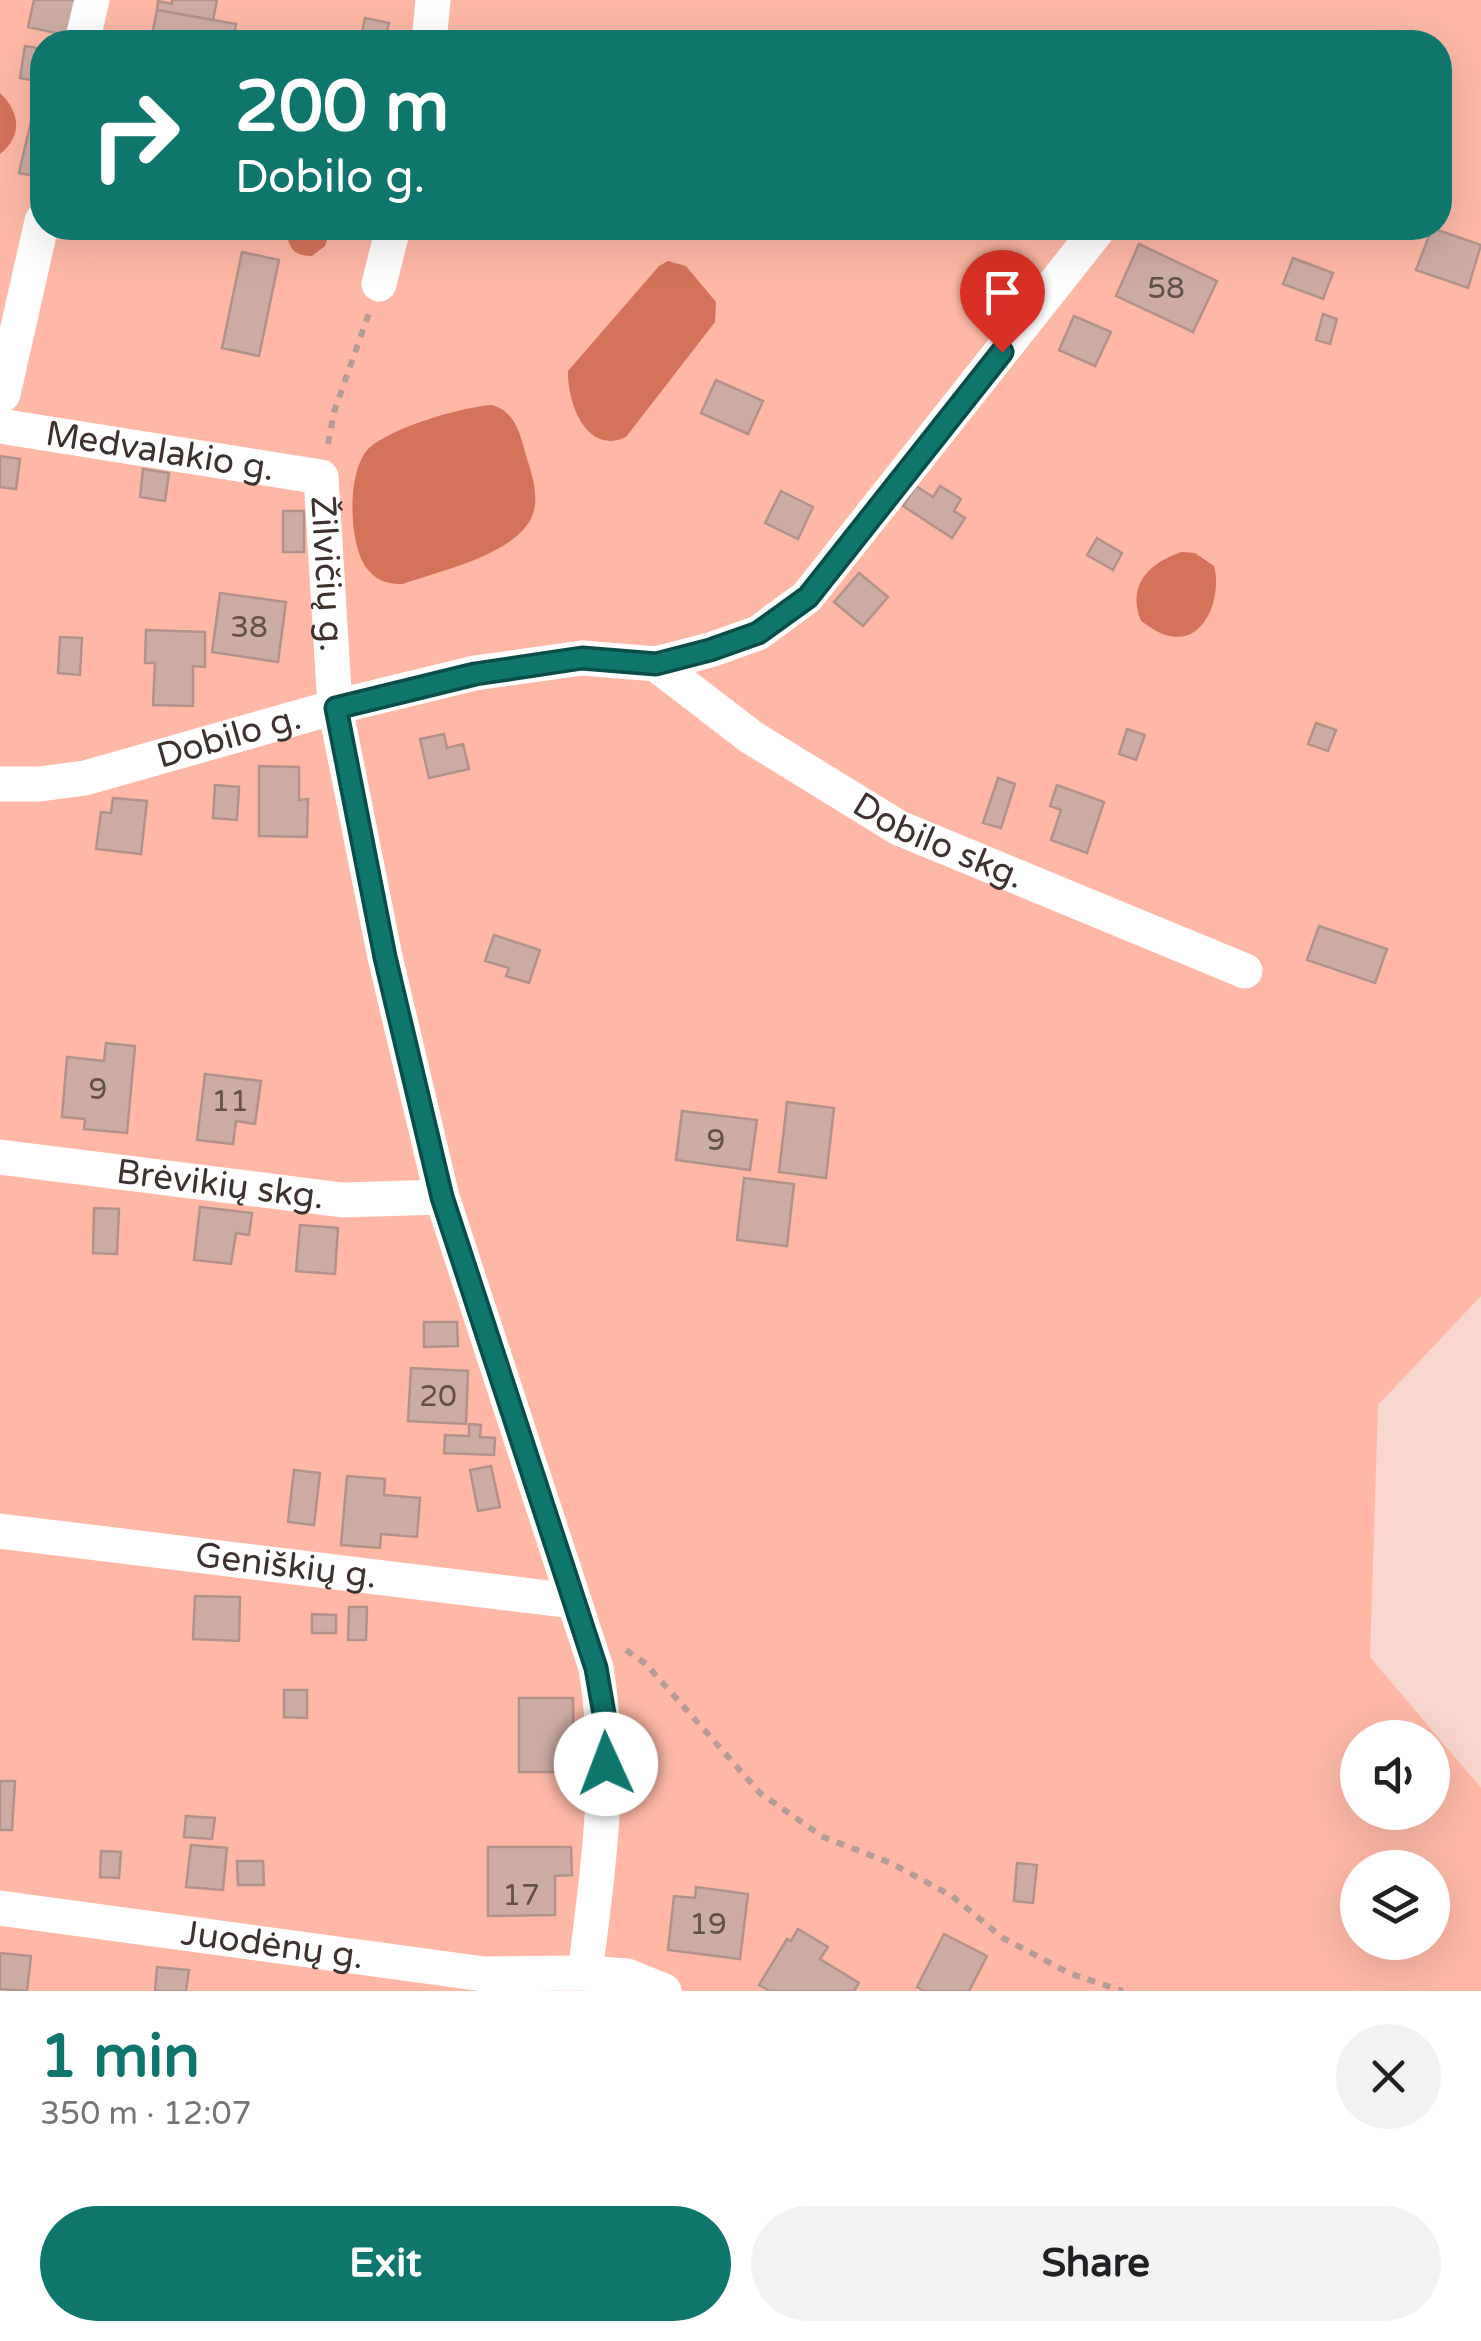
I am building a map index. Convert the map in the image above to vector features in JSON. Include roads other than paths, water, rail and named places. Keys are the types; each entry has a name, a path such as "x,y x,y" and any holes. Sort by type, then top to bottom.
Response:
{"street":[{"path":"85,30 92,0"},
{"path":"430,30 434,0"},
{"path":"1,405 38,240"},
{"path":"379,284 390,240"},
{"name":"Dobilo g.","path":"0,784 84,778 475,674 582,658 656,664 758,633 808,597 1090,240"},
{"name":"Medvalakio g.","path":"1,405 321,477"},
{"name":"Žilvičių g.","path":"321,477 336,708 385,957 442,1197 596,1668 604,1714 606,1764 584,1973"},
{"name":"Dobilo skg.","path":"656,664 751,737 899,828 1245,971"},
{"name":"Brėvikių skg.","path":"0,1157 342,1200 442,1197"},
{"name":"Geniškių g.","path":"0,1530 578,1613"},
{"name":"Juodėnų g.","path":"0,1908 484,1974 627,1976 664,1991"}]}
